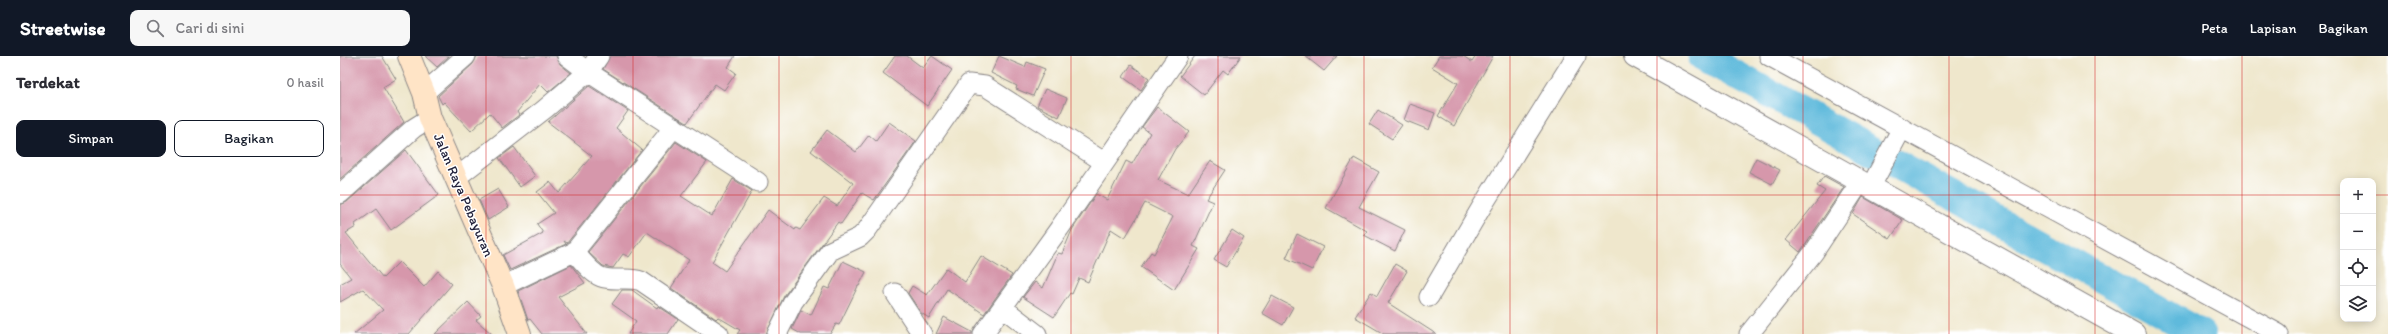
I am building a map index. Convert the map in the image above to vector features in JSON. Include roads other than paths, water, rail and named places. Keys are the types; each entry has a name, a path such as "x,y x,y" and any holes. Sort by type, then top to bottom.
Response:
{"main road":[{"name":"Jalan Raya Pebayuran","path":"409,56 424,93 430,118 457,177 503,286 520,334"}],"street":[{"path":"424,93 466,56"},
{"path":"567,56 588,72 758,182"},
{"path":"457,177 545,109 588,72 599,56"},
{"path":"983,334 1003,308 1178,56"},
{"path":"1429,297 1481,208 1576,56"},
{"path":"1636,56 1868,183 2134,334"},
{"path":"1769,56 1897,136 2279,334"},
{"path":"777,334 793,302 830,251 860,237 867,230 969,84 985,86 1104,162"},
{"path":"340,194 414,128 430,118"},
{"path":"503,286 574,252 674,127"},
{"path":"1749,334 1868,183 1897,136"},
{"path":"574,252 597,275 603,278 633,278 641,281 719,334"},
{"path":"895,292 922,334"},
{"path":"1003,308 1037,334"}],"waterway":[{"path":"1702,56 2201,334"}]}
